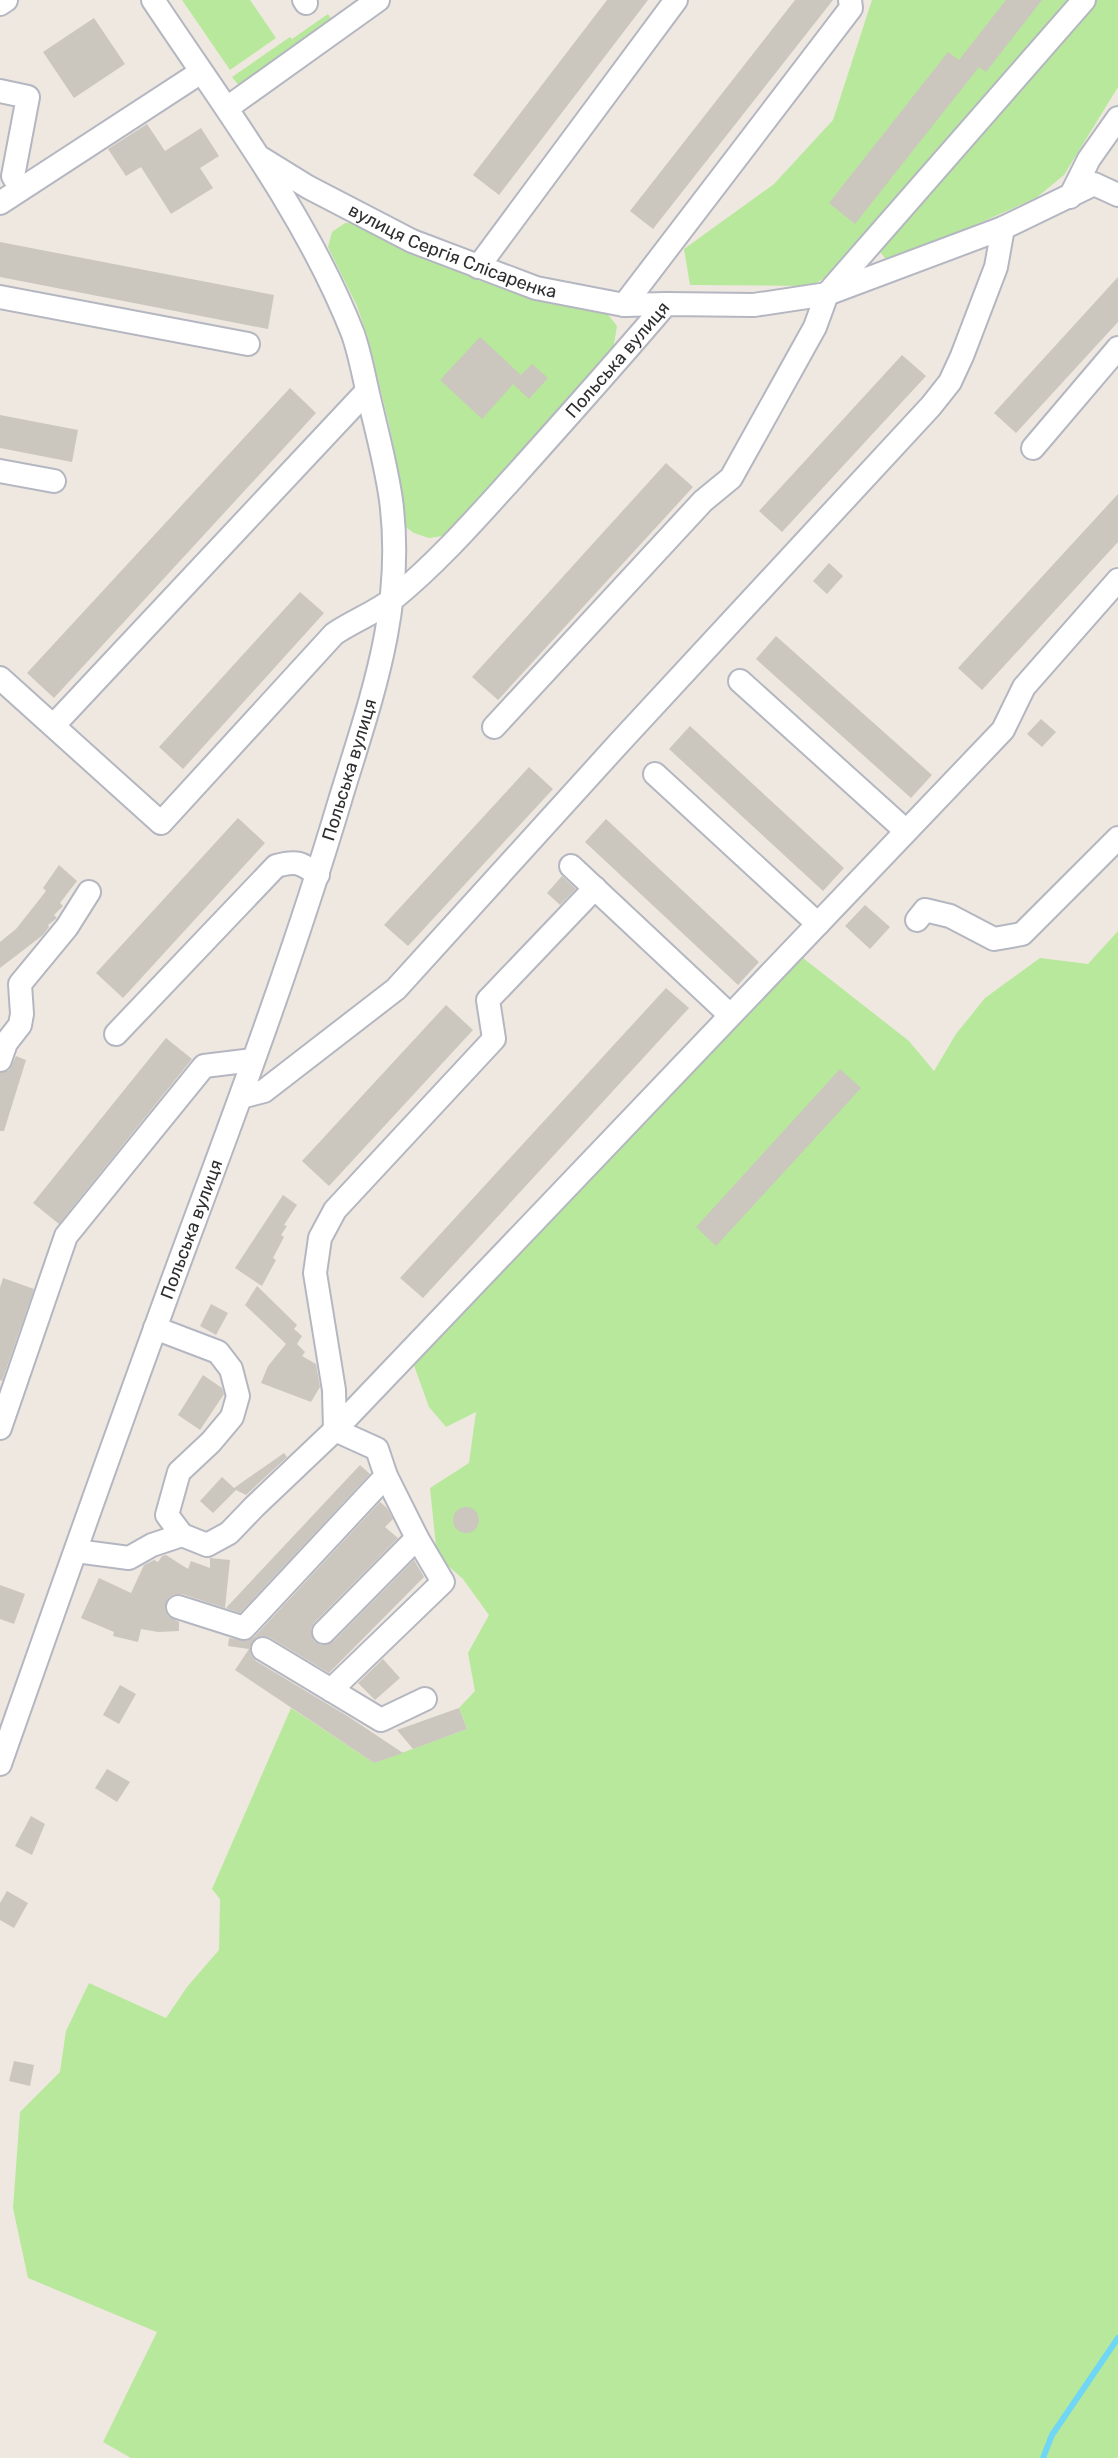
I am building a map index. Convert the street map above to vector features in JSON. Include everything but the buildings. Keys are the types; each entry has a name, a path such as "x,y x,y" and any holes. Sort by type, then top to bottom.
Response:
{"street":[{"path":"0,4 6,0"},
{"name":"вулиця Сергія Слісаренка","path":"153,0 227,108 304,232 332,284 355,339 385,464 391,503 394,543 393,599"},
{"path":"227,108 378,0"},
{"path":"478,267 676,0"},
{"path":"624,305 851,8 849,0"},
{"path":"494,727 703,501 731,478 815,327 826,294 1084,0"},
{"path":"11,180 201,72"},
{"path":"0,91 28,97 11,180 0,202"},
{"path":"1070,197 1089,159 1118,118"},
{"name":"вулиця Сергія Слісаренка","path":"255,154 308,188 412,241 478,267 536,288 624,305 666,304"},
{"name":"Польська вулиця","path":"0,1764 154,1328 241,1097 318,875 383,659 393,599 444,554 603,379 666,304 754,304 826,294 1003,228 1094,184 1118,195"},
{"path":"241,1097 264,1091 396,989 620,742 931,406 950,382 962,356 996,267 1003,228"},
{"path":"0,297 248,344"},
{"path":"1032,448 1118,348"},
{"path":"54,725 367,391"},
{"path":"0,471 54,481"},
{"path":"154,1328 218,1352 231,1369 238,1396 232,1417 211,1442 179,1472 167,1515 182,1535 207,1545 229,1533 335,1430 1003,730 1024,687 1118,580"},
{"path":"0,678 162,823 334,634 393,599"},
{"path":"740,681 906,831"},
{"path":"655,774 818,924"},
{"path":"917,920 925,910 950,916 994,939 1022,934 1118,838"},
{"path":"116,1034 276,866 288,862 301,863 318,875"},
{"path":"571,866 730,1015"},
{"path":"335,1430 334,1390 315,1273 320,1238 335,1210 494,1038 488,1000 595,888"},
{"path":"0,1060 6,1042 20,1026 22,1014 20,984 67,927 89,892"},
{"path":"0,1428 66,1236 204,1066 253,1060"},
{"path":"331,1690 443,1582 417,1538 386,1476 377,1449 335,1430"},
{"path":"178,1607 244,1628 386,1476"},
{"path":"76,1551 129,1558 152,1545 182,1535"},
{"path":"324,1632 417,1538"},
{"path":"263,1649 381,1720 425,1698"}],"green space":[{"path":"182,0 250,0 276,38 230,70"},
{"path":"872,0 1118,0 1118,87 1064,175 1036,198 889,263 876,247 811,286 690,285 684,249 774,184 833,120"},
{"path":"328,14 334,23 239,86 232,77 290,37 292,39"},
{"path":"345,223 355,223 477,280 548,300 606,312 617,326 614,344 604,362 458,523 443,536 429,538 414,533 403,521 402,490 389,424 367,335 357,306 328,247 332,232"},
{"path":"1118,931 1118,2458 131,2458 103,2442 157,2332 28,2278 13,2208 20,2112 60,2072 66,2031 89,1983 166,2018 187,1987 219,1950 220,1899 212,1889 291,1708 374,1763 467,1729 459,1708 475,1691 468,1653 489,1615 463,1579 437,1556 430,1488 469,1463 476,1412 446,1427 429,1407 412,1360 803,958 909,1041 934,1071 956,1034 985,998 1040,958 1088,964"}],"waterway":[{"path":"1043,2458 1052,2435 1118,2338"}]}
